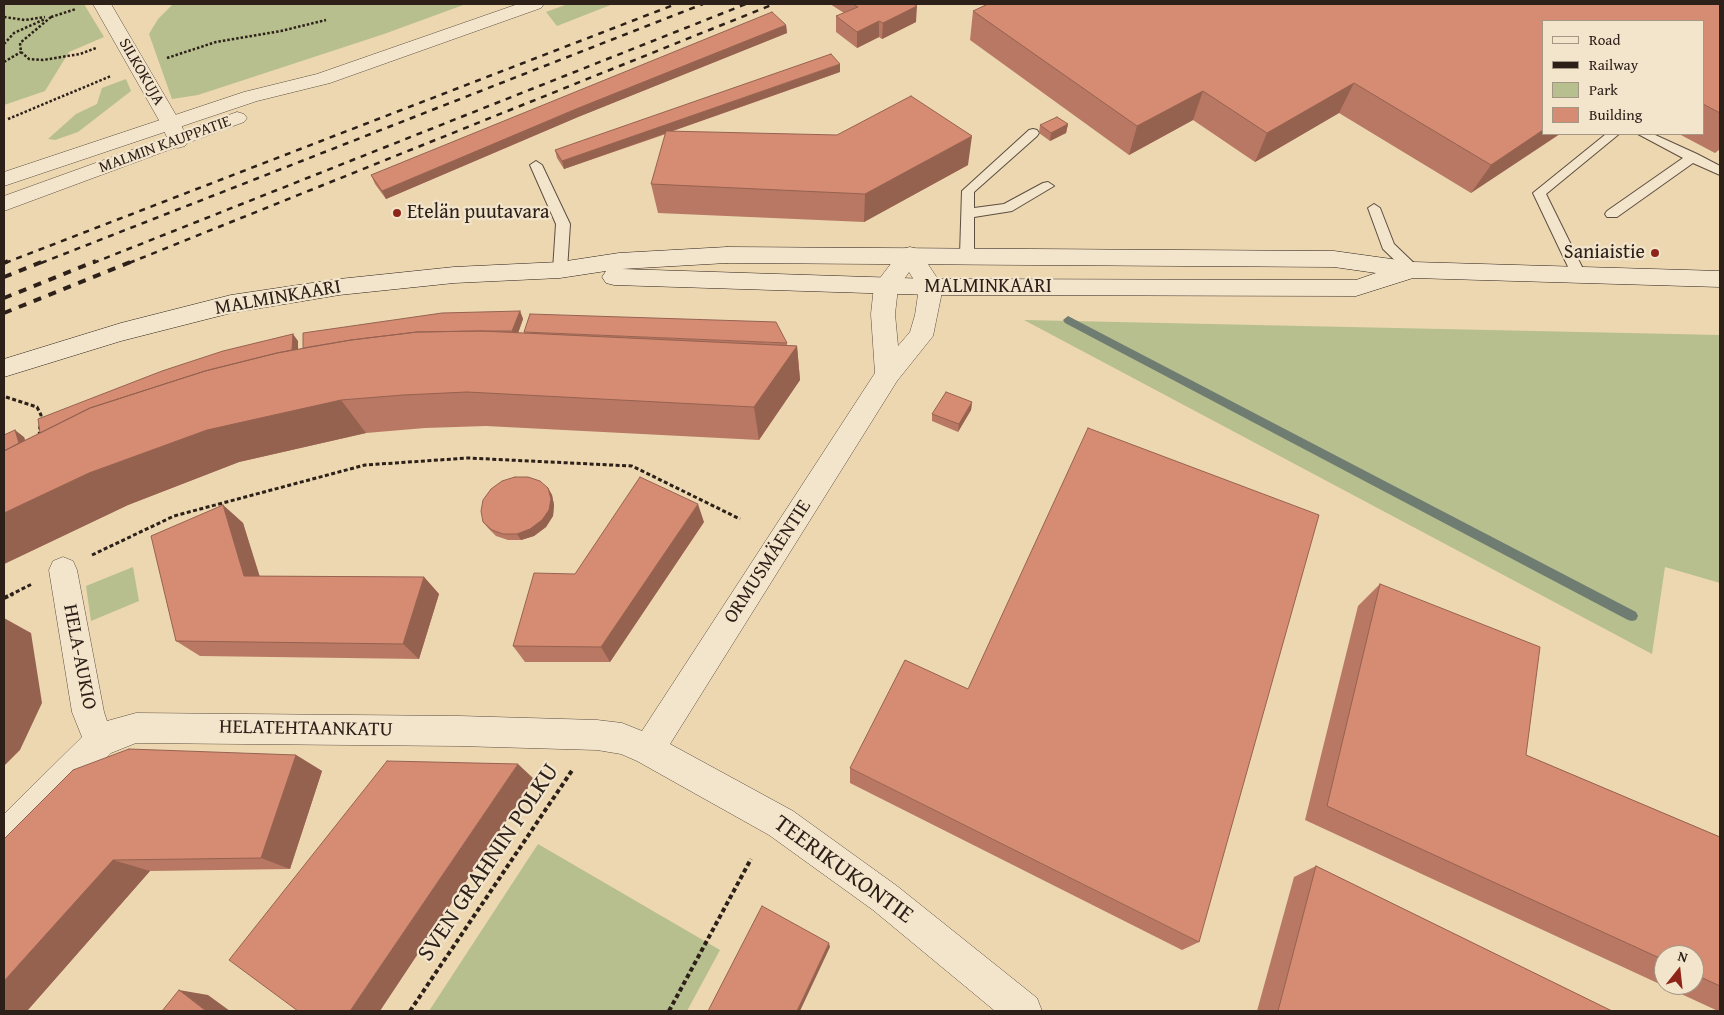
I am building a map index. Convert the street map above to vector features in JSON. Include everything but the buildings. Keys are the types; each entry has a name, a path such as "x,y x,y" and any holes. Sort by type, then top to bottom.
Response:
{"street":[{"name":"MALMIN KAUPPATIE","path":"4,204 174,132 251,96 322,79 535,4"},
{"name":"SILKOKUJA","path":"93,5 122,39 174,132"},
{"name":"MALMIN KAUPPATIE","path":"4,179 174,132"},
{"name":"MALMINKAARI","path":"4,368 121,332 231,304 348,286 454,275 560,270 619,260 727,255 967,255 1334,259 1413,270 1720,279"},
{"path":"888,374 883,314 886,286 910,255 931,287"},
{"name":"MALMINKAARI","path":"560,270 617,277 886,286 1356,288 1413,270"},
{"name":"ORMUSMÄENTIE","path":"648,750 888,374 921,336 927,315 931,287"},
{"name":"HELA-AUKIO","path":"63,570 88,712 100,742"},
{"name":"HELATEHTAANKATU","path":"4,837 100,742 117,733 136,728 596,734 622,740 648,750"},
{"name":"TEERIKUKONTIE","path":"648,750 781,823 802,837 885,898 1024,1011"}],"lane":[{"path":"967,255 966,214 968,191 1033,133"},
{"path":"1578,274 1539,193 1612,135"},
{"path":"1646,135 1720,171"},
{"path":"1612,214 1693,157"},
{"path":"536,165 563,224 560,270"},
{"path":"966,214 1007,208 1048,186"},
{"path":"1374,208 1388,246 1413,270"}],"path":[{"path":"4,44 14,33 51,17 93,5"},
{"path":"4,17 25,20 51,17"},
{"path":"51,17 20,43 21,52 29,59 43,60 80,54 122,39"},
{"path":"8,119 95,81 138,66 216,42 281,31 326,20"},
{"path":"4,62 21,52"},
{"path":"5,397 37,407 41,415 39,438 41,443"},
{"path":"4,598 174,516 365,465 468,458 632,466 740,519"},
{"name":"SVEN GRAHNIN POLKU","path":"410,1011 596,734"},
{"path":"669,1011 751,859"}],"green space":[{"path":"4,4 84,4 104,37 69,52 45,91 4,105"},
{"path":"173,4 466,4 384,34 198,95 172,99 149,34 158,19"},
{"path":"568,4 613,4 557,26 546,12"},
{"path":"126,79 131,91 78,132 55,140 48,139 76,114 97,104 102,88"},
{"path":"1024,320 1720,335 1720,583 1665,567 1652,654"},
{"path":"133,567 139,601 91,621 86,586"},
{"path":"538,844 720,950 687,1011 429,1011"}],"waterway":[{"path":"1068,320 1632,616"}],"railway":[{"path":"5,263 676,4"},
{"path":"41,263 703,4"},
{"path":"93,263 746,4"},
{"path":"129,263 774,4"},
{"path":"4,263 8,261"},
{"path":"4,277 44,261"},
{"path":"4,298 96,261"},
{"path":"4,313 133,261"}],"place":[{"name":"Etelän puutavara","path":"397,213"},
{"name":"Saniaistie","path":"1655,253"}]}
